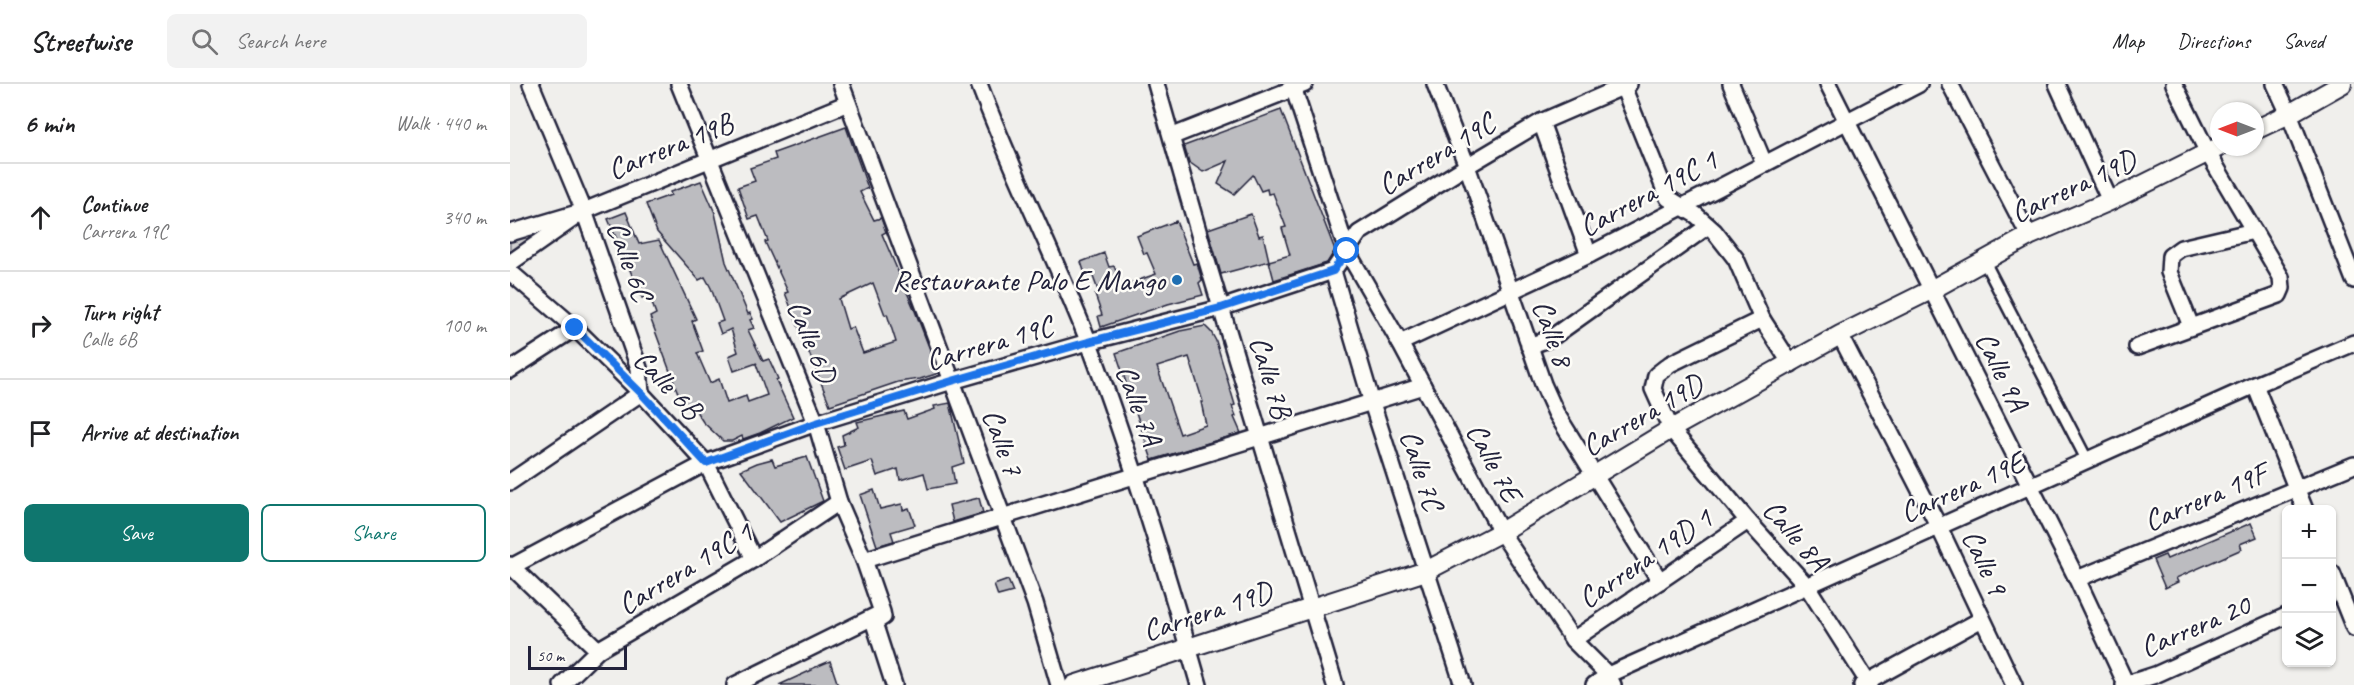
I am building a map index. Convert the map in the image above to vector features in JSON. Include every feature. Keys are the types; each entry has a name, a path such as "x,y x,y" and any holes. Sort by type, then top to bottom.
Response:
{"street":[{"name":"Calle 6C","path":"531,84 584,211 639,368 641,393"},
{"name":"Calle 6D","path":"680,84 816,423 839,502 864,560 884,617 874,623 894,685"},
{"name":"Calle 7A","path":"979,84 1001,142 1088,342 1136,476 1199,685"},
{"name":"Calle 7B","path":"1156,84 1335,685"},
{"name":"Calle 8","path":"1435,84 1467,166 1529,346 1556,413 1660,581"},
{"path":"1731,84 1764,163"},
{"name":"Calle 9A","path":"1828,84 2077,579 2125,685"},
{"name":"Carrera 19C 1","path":"1400,343 1589,255 1919,84"},
{"path":"1950,84 2029,236"},
{"path":"2057,84 2110,201"},
{"path":"2174,84 2210,143"},
{"path":"2276,84 2354,280"},
{"path":"2264,126 2342,84"},
{"path":"1625,85 1668,198 1708,226 1736,260 1762,319 1791,364"},
{"name":"Carrera 19C","path":"511,566 706,463 816,423 1088,342 1221,308 1333,271 1359,233 1541,122 1625,85"},
{"path":"1173,136 1297,86 1347,251"},
{"name":"Carrera 19B","path":"510,233 584,211 709,160 845,90"},
{"name":"Calle 7","path":"845,90 1035,603 1059,685"},
{"path":"1541,122 1589,255"},
{"name":"Carrera 19D","path":"1074,685 1426,571 1501,532 1671,429 1840,335 1931,290 2029,236 2110,201 2210,152"},
{"path":"2137,347 2278,295 2282,288 2281,277 2254,231 2217,156"},
{"path":"510,263 584,211"},
{"path":"1529,346 1551,338 1708,226"},
{"path":"2191,326 2169,272 2170,256 2181,248 2254,231"},
{"name":"Calle 7E","path":"1347,251 1400,343 1501,532 1573,640 1611,680"},
{"path":"1984,261 2087,460"},
{"name":"Calle 7C","path":"1333,271 1372,403 1463,685"},
{"name":"Calle 6B","path":"510,272 575,328 641,393 706,463"},
{"name":"Calle 8A","path":"1762,319 1670,364 1656,375 1653,389 1671,429 1748,521 1807,586 1866,684"},
{"path":"510,370 575,328"},
{"name":"Calle 9","path":"1840,335 1939,527 2014,685"},
{"name":"Carrera 19E","path":"1594,685 1611,680 1807,586 2087,460 2354,343"},
{"path":"2255,385 2303,505"},
{"path":"864,560 1423,386"},
{"path":"510,482 641,393"},
{"path":"706,463 754,559"},
{"name":"Carrera 19F","path":"2077,579 2354,465"},
{"name":"Carrera 19C 1","path":"562,685 598,650 754,559 839,502"},
{"name":"Carrera 19D 1","path":"1573,640 1748,521"},
{"path":"511,566 598,650"},
{"path":"2336,594 2354,585"},
{"path":"2336,596 2354,628"},
{"path":"735,685 882,612"},
{"name":"Carrera 20","path":"2125,685 2157,680 2282,618"},
{"path":"1866,684 1982,619"}],"shaded area":[{"path":"558,225 511,255 510,254 510,238"}],"building":[{"path":"1281,110 1335,250 1327,263 1274,280 1269,261 1290,255 1282,228 1286,227 1273,193 1268,194 1267,189 1261,191 1253,175 1234,194 1218,184 1228,161 1203,172 1189,162 1184,146"},
{"path":"846,127 868,188 860,192 874,220 881,218 886,232 882,234 939,373 898,382 830,405 785,293 788,292 765,242 768,241 758,216 749,219 738,187 755,181 750,168 776,159 774,153","holes":["873,283 885,315 887,314 896,342 863,353 853,327 848,329 839,299"]},
{"path":"701,181 715,213 726,262 748,314 750,313 753,319 750,320 754,328 748,330 763,361 769,359 793,417 760,433 743,439 742,436 732,441 723,441 703,422 694,408 689,410 679,396 650,317 656,314 649,295 642,298 608,219 626,212 639,244 659,240 696,319 692,321 703,351 697,353 710,383 719,379 727,403 746,396 748,402 767,395 757,363 734,371 729,356 738,352 731,329 721,334 717,323 723,321 711,288 705,277 699,280 657,232 646,204 671,195 670,192"},
{"path":"1251,214 1259,236 1263,235 1269,261 1221,274 1208,229"},
{"path":"1176,221 1193,264 1197,263 1203,295 1168,304 1101,327 1098,316 1102,315 1095,295 1099,293 1092,274 1086,277 1081,262 1104,253 1109,267 1114,266 1122,286 1156,274 1137,236"},
{"path":"1205,326 1211,332 1216,341 1235,405 1232,406 1236,416 1234,417 1241,433 1152,460 1116,353 1180,331","holes":["1189,357 1203,402 1201,402 1206,425 1180,434 1157,367"]},
{"path":"950,403 964,463 952,467 955,484 928,489 924,473 900,480 898,469 877,476 872,461 845,470 837,447 844,445 842,435 859,427 857,422 904,411 907,419 935,409 934,406"},
{"path":"807,457 823,501 780,522 741,470 772,459 775,466"},
{"path":"874,490 880,509 902,504 903,510 909,508 915,525 891,532 894,541 877,546 860,495"},
{"path":"979,498 983,513 953,522 949,505"},
{"path":"2251,523 2257,537 2240,544 2242,549 2176,578 2178,582 2165,588 2153,560 2165,555 2167,559"},
{"path":"1008,580 1013,592 998,596 994,585"},
{"path":"830,661 838,685 779,685 811,669"}],"place":[{"name":"Restaurante Palo E Mango","path":"1177,280"}],"route":[{"path":"575,328 641,393 706,463 816,423 952,381 1088,342 1221,308 1333,271 1347,251"}]}
